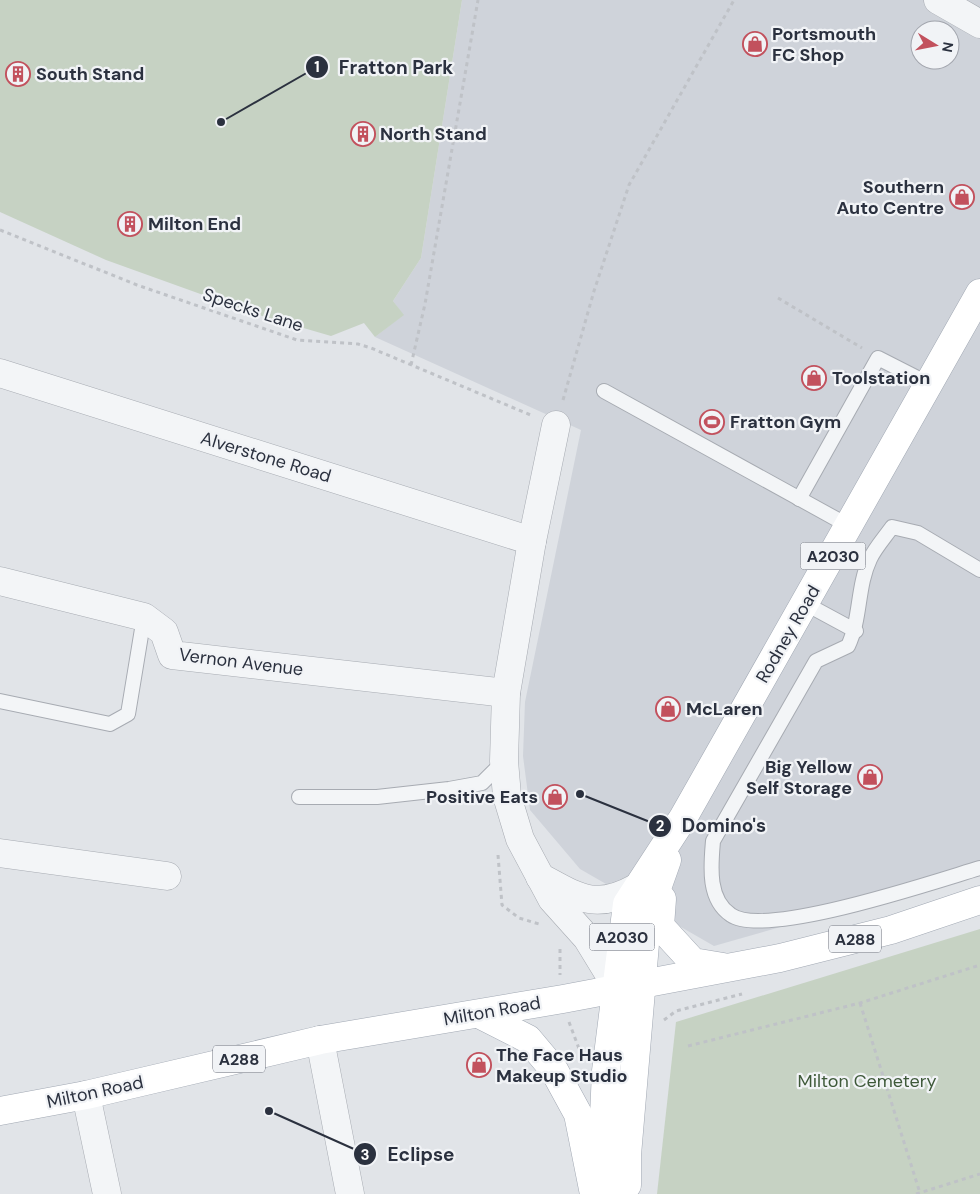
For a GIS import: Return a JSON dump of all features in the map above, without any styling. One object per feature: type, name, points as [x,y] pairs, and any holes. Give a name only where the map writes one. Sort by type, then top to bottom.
[{"type":"main road","name":"Rodney Road","points":[[630,986],[624,918],[627,904],[683,818],[806,604],[980,293]]},
{"type":"main road","name":"Rodney Road","points":[[683,818],[660,907],[660,926],[693,962],[728,968]]},
{"type":"main road","name":"Rodney Road","points":[[630,986],[645,940],[656,891],[683,818]]},
{"type":"main road","name":"Milton Road","points":[[0,1111],[86,1095],[320,1040],[479,1014],[780,958],[891,930],[980,900]]},
{"type":"main road","name":"A2030","points":[[615,1194],[604,1116],[606,1071],[630,986]]},
{"type":"main road","name":"A2030","points":[[627,1194],[630,986]]},
{"type":"main road","points":[[479,1014],[528,1039],[554,1070],[578,1114],[594,1194]]},
{"type":"street","points":[[938,0],[980,24]]},
{"type":"street","name":"Alverstone Road","points":[[0,373],[532,541]]},
{"type":"street","points":[[556,425],[532,541],[506,693],[504,762],[507,796],[517,830],[552,899],[630,986]]},
{"type":"street","name":"Vernon Avenue","points":[[0,581],[144,617],[164,632],[172,655],[506,693]]},
{"type":"street","points":[[0,853],[167,876]]},
{"type":"street","points":[[540,877],[585,900],[612,899],[636,888]]},
{"type":"street","points":[[320,1040],[350,1194]]},
{"type":"street","points":[[86,1095],[108,1194]]},
{"type":"lane","points":[[799,499],[878,358],[929,384]]},
{"type":"lane","points":[[604,391],[849,526]]},
{"type":"lane","points":[[980,570],[918,533],[892,527],[869,560],[858,604],[856,631],[848,646],[816,661],[713,841],[710,871],[716,896],[732,916],[746,920],[767,920],[816,914],[980,868]]},
{"type":"lane","points":[[806,604],[856,631]]},
{"type":"lane","points":[[0,701],[110,724],[128,714],[144,617]]},
{"type":"lane","points":[[299,796],[377,797],[448,789],[482,783],[504,762]]},
{"type":"path","points":[[411,365],[425,304],[478,0]]},
{"type":"path","points":[[556,425],[591,300],[630,184],[734,0]]},
{"type":"path","name":"Specks Lane","points":[[0,230],[136,285],[298,340],[364,345],[556,425]]},
{"type":"path","points":[[778,298],[878,358]]},
{"type":"path","points":[[688,1046],[860,1003],[980,965]]},
{"type":"path","points":[[860,1003],[918,1193],[980,1174]]},
{"type":"path","points":[[570,1026],[581,1054],[587,1055]]},
{"type":"shaded area","points":[[462,0],[980,0],[980,870],[714,946],[580,869],[530,810],[523,756],[525,702],[581,430],[375,337],[403,315],[393,301],[421,258]]},
{"type":"green space","points":[[0,0],[462,0],[421,258],[393,301],[404,315],[375,337],[364,323],[331,336],[259,315],[106,260],[0,212]]},
{"type":"green space","name":"Milton Cemetery","points":[[980,929],[980,1194],[657,1194],[676,1022]]},
{"type":"place","name":"Portsmouth FC Shop","points":[[755,44]]},
{"type":"place","name":"South Stand","points":[[18,74]]},
{"type":"place","name":"Fratton Park","points":[[221,122]]},
{"type":"place","name":"North Stand","points":[[363,134]]},
{"type":"place","name":"Southern Auto Centre","points":[[962,197]]},
{"type":"place","name":"Milton End","points":[[130,224]]},
{"type":"place","name":"Toolstation","points":[[814,378]]},
{"type":"place","name":"Fratton Gym","points":[[712,422]]},
{"type":"place","name":"McLaren","points":[[668,709]]},
{"type":"place","name":"Big Yellow Self Storage","points":[[870,777]]},
{"type":"place","name":"Domino's","points":[[580,794]]},
{"type":"place","name":"Positive Eats","points":[[555,797]]},
{"type":"place","name":"The Face Haus Makeup Studio","points":[[479,1065]]},
{"type":"place","name":"Eclipse","points":[[269,1111]]}]
